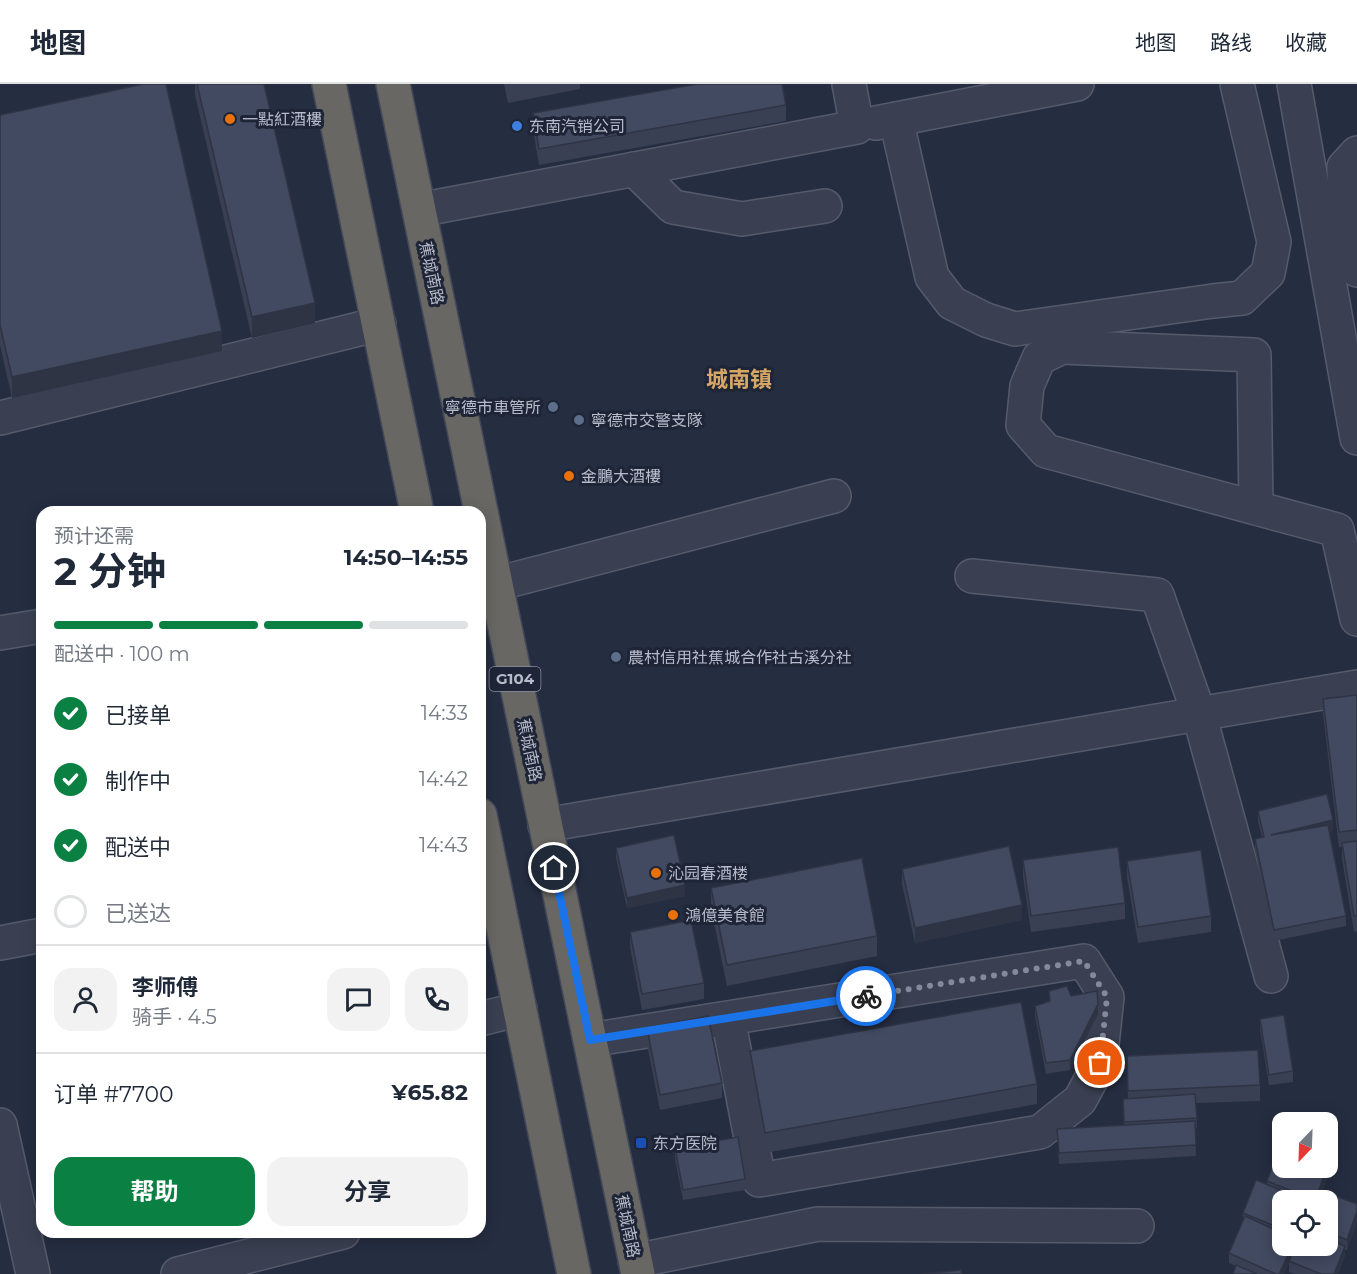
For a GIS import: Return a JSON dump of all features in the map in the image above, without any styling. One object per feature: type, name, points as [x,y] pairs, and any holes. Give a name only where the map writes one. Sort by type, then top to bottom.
[{"type":"highway","points":[[330,84],[416,506]]},
{"type":"highway","name":"蕉城南路","points":[[393,84],[480,506]]},
{"type":"highway","name":"蕉城南路","points":[[486,535],[636,1268]]},
{"type":"highway","points":[[486,853],[574,1274]]},
{"type":"street","points":[[849,84],[856,126]]},
{"type":"street","points":[[419,210],[896,119],[1010,90],[1077,84]]},
{"type":"street","points":[[896,119],[932,277],[952,303],[986,320],[1015,330],[1242,298],[1268,273],[1274,242],[1237,84]]},
{"type":"street","points":[[1294,84],[1357,438]]},
{"type":"street","points":[[1357,153],[1344,167],[1345,219],[1357,270]]},
{"type":"street","points":[[634,169],[673,207],[742,219],[825,206]]},
{"type":"street","points":[[0,418],[379,324]]},
{"type":"street","points":[[1256,508],[1254,355],[1062,347],[1039,358],[1027,386],[1023,425],[1046,451],[1337,530],[1357,619]]},
{"type":"street","points":[[496,584],[834,496]]},
{"type":"street","points":[[972,576],[1157,595],[1199,714],[1271,976]]},
{"type":"street","points":[[0,633],[36,627]]},
{"type":"street","points":[[545,825],[1357,687]]},
{"type":"street","points":[[0,943],[36,936]]},
{"type":"street","points":[[590,1040],[1084,961],[1107,997],[1100,1063],[1080,1100],[1040,1132],[759,1180],[728,1018]]},
{"type":"street","points":[[486,1018],[520,1009]]},
{"type":"street","points":[[0,1125],[33,1274]]},
{"type":"street","points":[[636,1268],[818,1224],[1137,1226]]},
{"type":"street","points":[[178,1274],[319,1238]]},
{"type":"building","points":[[143,84],[166,84],[222,331],[12,377],[0,325],[0,115]]},
{"type":"building","points":[[197,84],[264,84],[315,303],[252,317]]},
{"type":"building","points":[[697,84],[782,84],[786,105],[539,149],[533,113]]},
{"type":"building","points":[[1357,695],[1357,830],[1339,832],[1323,699]]},
{"type":"building","points":[[1327,794],[1333,820],[1271,835],[1328,825],[1346,916],[1274,930],[1255,839],[1264,837],[1258,811]]},
{"type":"building","points":[[674,835],[685,885],[627,898],[616,848]]},
{"type":"building","points":[[1357,841],[1357,916],[1354,916],[1342,843]]},
{"type":"building","points":[[1009,846],[1022,905],[915,928],[902,869]]},
{"type":"building","points":[[1118,847],[1125,903],[1031,916],[1023,860]]},
{"type":"building","points":[[1201,850],[1211,916],[1138,927],[1127,861]]},
{"type":"building","points":[[862,858],[877,936],[727,965],[711,888]]},
{"type":"building","points":[[691,920],[704,983],[642,994],[630,932]]},
{"type":"building","points":[[1067,986],[1071,996],[1097,991],[1098,1004],[1070,1060],[1046,1063],[1035,1006],[1050,1001],[1049,991]]},
{"type":"building","points":[[1021,1002],[1037,1084],[765,1133],[750,1051]]},
{"type":"building","points":[[1284,1015],[1293,1071],[1269,1075],[1260,1019]]},
{"type":"building","points":[[708,1016],[722,1083],[660,1095],[647,1028]]},
{"type":"building","points":[[1258,1050],[1260,1085],[1128,1091],[1127,1056]]},
{"type":"building","points":[[1195,1094],[1197,1118],[1124,1122],[1123,1099]]},
{"type":"building","points":[[1195,1121],[1196,1145],[1059,1153],[1057,1129]]},
{"type":"building","points":[[738,1137],[745,1179],[683,1190],[675,1148]]},
{"type":"building","points":[[1272,1167],[1272,1178],[1323,1178],[1319,1190],[1290,1190],[1267,1181]]},
{"type":"building","points":[[1256,1180],[1280,1190],[1272,1190],[1272,1225],[1243,1213]]},
{"type":"building","points":[[1338,1197],[1357,1204],[1357,1211],[1347,1240],[1338,1236]]},
{"type":"building","points":[[1245,1216],[1272,1228],[1272,1256],[1288,1256],[1279,1274],[1276,1274],[1229,1253]]},
{"type":"building","points":[[1338,1243],[1345,1246],[1334,1274],[1321,1274],[1289,1261],[1291,1256],[1338,1256]]},
{"type":"building","points":[[1236,1265],[1257,1274],[1233,1274]]},
{"type":"building","points":[[961,1270],[962,1274],[923,1274]]},
{"type":"way so far","points":[[866,996],[1084,961],[1107,997],[1100,1063]]},
{"type":"place","name":"一點紅酒樓","points":[[230,119]]},
{"type":"place","name":"东南汽销公司","points":[[517,126]]},
{"type":"place","name":"寧德市車管所","points":[[553,407]]},
{"type":"place","name":"寧德市交警支隊","points":[[579,420]]},
{"type":"place","name":"金鵬大酒樓","points":[[569,476]]},
{"type":"place","name":"農村信用社蕉城合作社古溪分社","points":[[616,657]]},
{"type":"place","name":"沁园春酒楼","points":[[656,873]]},
{"type":"place","name":"鴻億美食館","points":[[673,915]]},
{"type":"place","name":"东方医院","points":[[641,1143]]},
{"type":"district","name":"城南镇","points":[[739,379]]},
{"type":"route","points":[[554,868],[590,1040],[866,996]]}]
